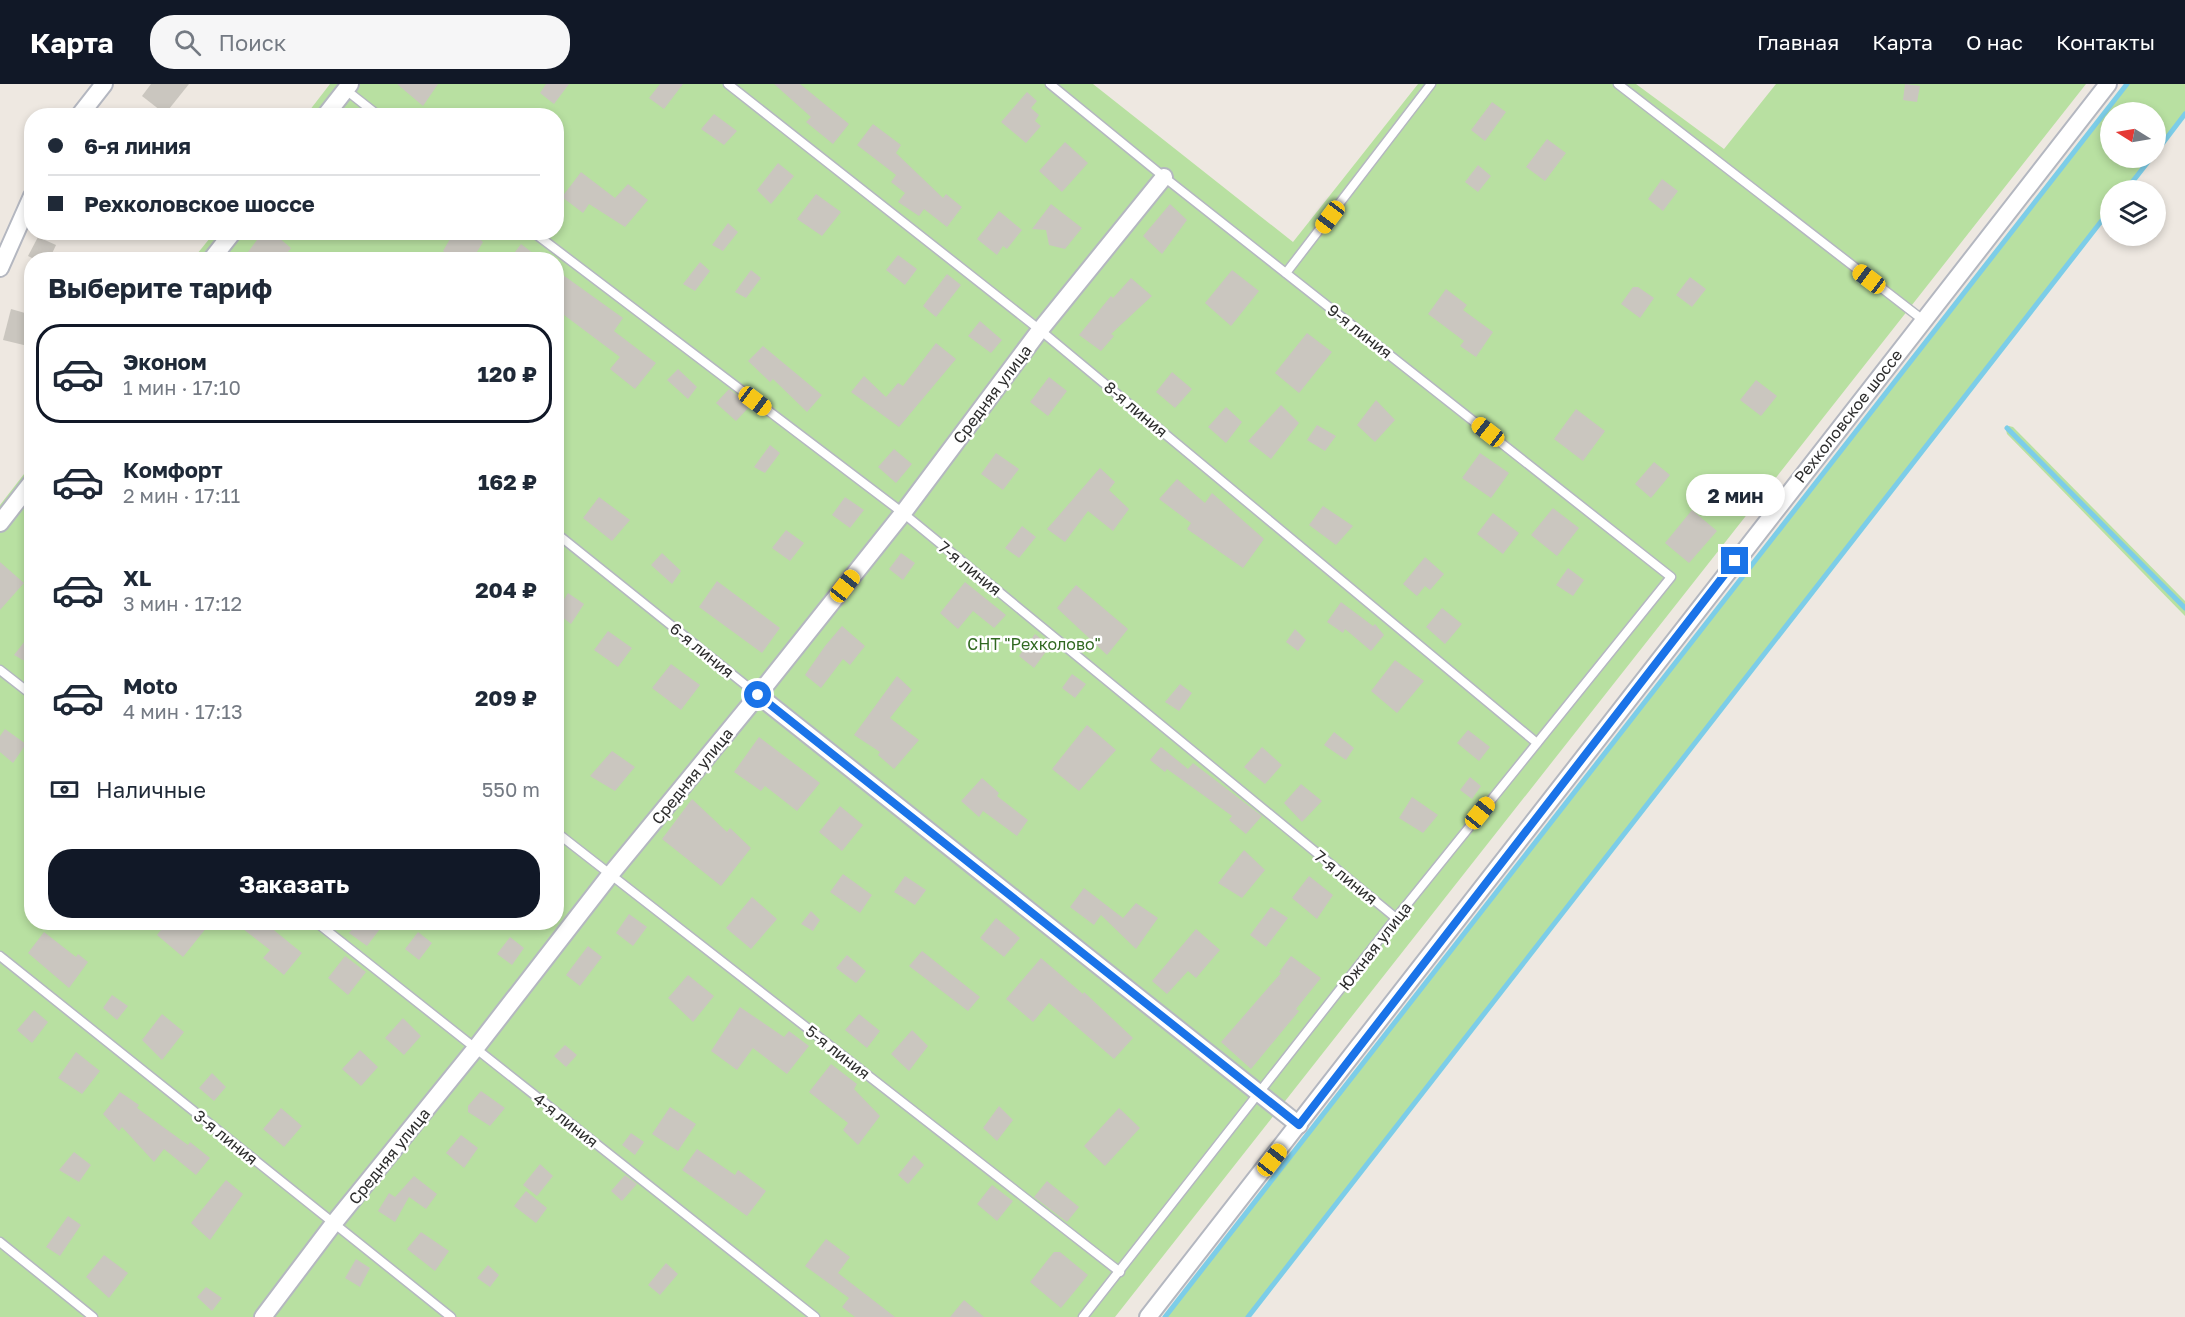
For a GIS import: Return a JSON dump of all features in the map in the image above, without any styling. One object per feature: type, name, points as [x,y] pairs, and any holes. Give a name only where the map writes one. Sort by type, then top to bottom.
[{"type":"street","points":[[85,108],[104,84]]},
{"type":"street","name":"Рехколовское шоссе","points":[[1148,1317],[2108,84]]},
{"type":"street","points":[[331,108],[348,87]]},
{"type":"street","name":"Средняя улица","points":[[263,1317],[334,1223],[475,1049],[610,875],[903,513],[1040,330],[1164,177]]},
{"type":"street","points":[[0,268],[24,214]]},
{"type":"street","points":[[0,523],[24,492]]},
{"type":"street","name":"6-я линия","points":[[758,695],[1299,1125]]},
{"type":"lane","name":"8-я линия","points":[[728,84],[1040,330],[1536,743]]},
{"type":"lane","name":"9-я линия","points":[[1050,84],[1164,177],[1671,577]]},
{"type":"lane","points":[[1286,273],[1431,84]]},
{"type":"lane","points":[[1618,84],[1923,320]]},
{"type":"lane","points":[[348,87],[370,108]]},
{"type":"lane","name":"7-я линия","points":[[545,240],[560,252]]},
{"type":"lane","name":"7-я линия","points":[[564,255],[903,513],[1396,918]]},
{"type":"lane","name":"6-я линия","points":[[564,538],[758,695]]},
{"type":"lane","name":"Южная улица","points":[[1083,1317],[1396,918],[1671,577]]},
{"type":"lane","points":[[0,670],[24,689]]},
{"type":"lane","name":"5-я линия","points":[[564,838],[1120,1272]]},
{"type":"lane","name":"4-я линия","points":[[326,930],[815,1317]]},
{"type":"lane","name":"3-я линия","points":[[0,956],[451,1317]]},
{"type":"lane","points":[[0,1242],[93,1317]]},
{"type":"green space","name":"СНТ \"Рехколово\"","points":[[330,84],[1093,84],[1293,242],[1418,84],[1636,84],[1724,149],[1776,84],[2086,84],[1115,1317],[0,1317],[0,505],[24,474],[24,930],[564,930],[564,252],[199,252],[208,240],[564,240],[564,108],[311,108]]},
{"type":"green space","points":[[2127,84],[2185,84],[2185,114],[2166,139],[2166,102],[2113,102]]},
{"type":"green space","points":[[2100,119],[2100,168],[2143,168],[2134,180],[2100,180],[2100,223],[1248,1317],[1165,1317]]},
{"type":"green space","points":[[2009,426],[2013,427],[2185,601],[2185,616],[2007,434],[2006,430]]},
{"type":"building","points":[[151,84],[189,84],[170,108],[157,108],[142,96]]},
{"type":"building","points":[[397,84],[438,84],[423,106]]},
{"type":"building","points":[[546,84],[569,84],[554,104],[540,93]]},
{"type":"building","points":[[660,84],[683,84],[664,109],[649,98]]},
{"type":"building","points":[[774,84],[800,84],[849,124],[833,144],[806,122],[811,117]]},
{"type":"building","points":[[1905,84],[1920,86],[1917,102],[1903,100]]},
{"type":"building","points":[[1027,92],[1037,101],[1031,108],[1039,115],[1035,121],[1041,126],[1026,143],[1001,122]]},
{"type":"building","points":[[1492,102],[1506,112],[1485,141],[1471,130]]},
{"type":"building","points":[[714,114],[737,131],[724,145],[701,129]]},
{"type":"building","points":[[873,124],[901,145],[896,153],[943,198],[946,194],[962,207],[947,227],[924,209],[919,216],[898,202],[905,193],[891,182],[896,175],[857,145]]},
{"type":"building","points":[[1547,139],[1566,153],[1545,181],[1526,167]]},
{"type":"building","points":[[1065,142],[1088,163],[1062,192],[1039,171]]},
{"type":"building","points":[[778,163],[794,176],[771,204],[757,190]]},
{"type":"building","points":[[1478,165],[1491,176],[1478,192],[1465,182]]},
{"type":"building","points":[[581,172],[615,198],[628,184],[648,200],[625,227],[589,204],[583,213],[564,199],[564,194]]},
{"type":"building","points":[[1662,179],[1678,191],[1663,211],[1648,199]]},
{"type":"building","points":[[816,194],[841,212],[822,236],[797,219]]},
{"type":"building","points":[[1051,204],[1082,228],[1065,249],[1049,245],[1046,230],[1032,229]]},
{"type":"building","points":[[1170,204],[1187,220],[1162,254],[1143,236]]},
{"type":"building","points":[[999,211],[1022,230],[1007,249],[1003,246],[997,255],[977,239]]},
{"type":"building","points":[[728,223],[738,232],[723,251],[712,245]]},
{"type":"building","points":[[36,240],[45,240],[56,245],[53,252],[30,252]]},
{"type":"building","points":[[257,240],[282,240],[291,248],[288,252],[248,252]]},
{"type":"building","points":[[449,240],[481,240],[483,242],[477,252],[443,251]]},
{"type":"building","points":[[521,244],[532,252],[515,252]]},
{"type":"building","points":[[898,255],[917,269],[905,285],[886,270]]},
{"type":"building","points":[[700,262],[710,271],[695,291],[683,284]]},
{"type":"building","points":[[751,270],[761,278],[746,298],[735,292]]},
{"type":"building","points":[[1232,270],[1259,291],[1231,326],[1205,303]]},
{"type":"building","points":[[947,274],[961,285],[936,317],[923,306]]},
{"type":"building","points":[[564,276],[623,318],[614,331],[656,363],[635,389],[610,369],[620,357],[564,315]]},
{"type":"building","points":[[1690,277],[1706,289],[1692,307],[1676,295]]},
{"type":"building","points":[[1131,278],[1152,296],[1111,334],[1114,336],[1101,351],[1079,335],[1111,296],[1113,298]]},
{"type":"building","points":[[1633,287],[1638,287],[1654,298],[1640,318],[1621,304]]},
{"type":"building","points":[[1446,289],[1467,305],[1463,310],[1493,332],[1476,357],[1460,346],[1464,341],[1428,314]]},
{"type":"building","points":[[11,309],[24,313],[24,345],[3,340]]},
{"type":"building","points":[[980,321],[1002,340],[991,353],[968,336]]},
{"type":"building","points":[[1307,333],[1332,352],[1299,393],[1275,373]]},
{"type":"building","points":[[936,343],[956,359],[899,427],[851,392],[864,376],[886,397],[898,383],[903,386]]},
{"type":"building","points":[[763,346],[822,395],[807,412],[773,379],[770,382],[748,361]]},
{"type":"building","points":[[678,369],[697,387],[688,399],[667,380]]},
{"type":"building","points":[[1172,372],[1192,389],[1175,408],[1156,392]]},
{"type":"building","points":[[1049,377],[1067,391],[1048,416],[1030,402]]},
{"type":"building","points":[[1756,380],[1777,396],[1761,416],[1740,400]]},
{"type":"building","points":[[729,389],[751,405],[736,421],[716,403]]},
{"type":"building","points":[[1376,400],[1395,420],[1375,442],[1357,425]]},
{"type":"building","points":[[1281,405],[1299,423],[1271,459],[1248,441]]},
{"type":"building","points":[[1226,407],[1242,422],[1226,443],[1208,427]]},
{"type":"building","points":[[1576,409],[1605,431],[1583,461],[1554,439]]},
{"type":"building","points":[[1317,425],[1336,436],[1325,451],[1307,440]]},
{"type":"building","points":[[770,445],[780,453],[765,473],[754,467]]},
{"type":"building","points":[[894,449],[912,464],[896,483],[878,467]]},
{"type":"building","points":[[996,453],[1019,469],[1003,490],[981,474]]},
{"type":"building","points":[[1480,453],[1509,473],[1491,498],[1462,478]]},
{"type":"building","points":[[1654,462],[1670,475],[1651,498],[1635,484]]},
{"type":"building","points":[[1100,468],[1115,482],[1109,490],[1129,509],[1113,531],[1088,511],[1065,542],[1047,529]]},
{"type":"building","points":[[1177,479],[1205,503],[1212,493],[1264,539],[1243,568],[1187,529],[1191,523],[1159,499]]},
{"type":"building","points":[[599,497],[630,520],[612,541],[583,518]]},
{"type":"building","points":[[845,497],[864,510],[850,528],[832,515]]},
{"type":"building","points":[[1323,506],[1353,526],[1336,545],[1309,525]]},
{"type":"building","points":[[1553,508],[1579,528],[1557,556],[1531,535]]},
{"type":"building","points":[[1692,510],[1717,531],[1689,563],[1665,543]]},
{"type":"building","points":[[1493,513],[1519,533],[1503,554],[1477,534]]},
{"type":"building","points":[[1022,526],[1036,537],[1019,558],[1005,548]]},
{"type":"building","points":[[786,530],[804,543],[790,561],[772,548]]},
{"type":"building","points":[[662,553],[681,571],[672,584],[651,565]]},
{"type":"building","points":[[901,553],[915,563],[903,580],[889,569]]},
{"type":"building","points":[[1425,557],[1444,574],[1430,590],[1425,586],[1417,596],[1403,584]]},
{"type":"building","points":[[0,562],[24,583],[0,610]]},
{"type":"building","points":[[1568,568],[1584,580],[1573,596],[1556,585]]},
{"type":"building","points":[[717,581],[780,628],[762,653],[699,607]]},
{"type":"building","points":[[965,582],[1006,615],[994,628],[973,611],[958,629],[940,613]]},
{"type":"building","points":[[1076,585],[1128,629],[1107,655],[1057,608]]},
{"type":"building","points":[[568,593],[584,604],[571,624],[564,618],[564,599]]},
{"type":"building","points":[[1341,602],[1373,626],[1375,624],[1384,635],[1371,651],[1345,629],[1343,633],[1327,622]]},
{"type":"building","points":[[1442,608],[1462,624],[1445,644],[1426,627]]},
{"type":"building","points":[[842,626],[865,646],[850,665],[843,659],[821,688],[805,675]]},
{"type":"building","points":[[1295,629],[1306,640],[1298,651],[1286,642]]},
{"type":"building","points":[[608,631],[632,648],[618,667],[594,650]]},
{"type":"building","points":[[1035,634],[1050,646],[1034,668],[1019,656]]},
{"type":"building","points":[[24,642],[24,661],[14,655]]},
{"type":"building","points":[[1395,660],[1424,681],[1397,713],[1371,691]]},
{"type":"building","points":[[671,664],[700,685],[681,710],[652,688]]},
{"type":"building","points":[[1072,674],[1086,684],[1075,698],[1062,688]]},
{"type":"building","points":[[897,676],[912,690],[890,718],[919,740],[894,769],[878,755],[880,752],[854,735]]},
{"type":"building","points":[[1180,684],[1192,693],[1179,711],[1165,702]]},
{"type":"building","points":[[1087,725],[1116,750],[1079,791],[1052,769]]},
{"type":"building","points":[[5,729],[24,743],[24,747],[13,763],[0,752],[0,736]]},
{"type":"building","points":[[1468,730],[1490,747],[1479,761],[1457,743]]},
{"type":"building","points":[[1334,732],[1354,748],[1346,760],[1324,745]]},
{"type":"building","points":[[759,737],[820,783],[797,811],[765,786],[761,791],[734,772]]},
{"type":"building","points":[[1161,747],[1188,769],[1193,763],[1262,816],[1246,834],[1229,820],[1232,816],[1167,769],[1165,772],[1150,760]]},
{"type":"building","points":[[1262,747],[1282,765],[1265,784],[1244,767]]},
{"type":"building","points":[[612,751],[635,767],[615,791],[590,776]]},
{"type":"building","points":[[1470,777],[1481,786],[1472,799],[1460,790]]},
{"type":"building","points":[[982,778],[999,793],[997,796],[1028,820],[1017,836],[983,811],[979,817],[961,801]]},
{"type":"building","points":[[1301,784],[1322,801],[1302,822],[1284,803]]},
{"type":"building","points":[[1412,797],[1438,815],[1423,833],[1399,818]]},
{"type":"building","points":[[692,799],[727,832],[730,828],[751,848],[721,886],[662,839]]},
{"type":"building","points":[[840,806],[863,825],[842,851],[819,832]]},
{"type":"building","points":[[1244,850],[1265,870],[1242,898],[1218,883]]},
{"type":"building","points":[[843,874],[872,895],[860,913],[830,892]]},
{"type":"building","points":[[905,876],[926,890],[915,905],[894,892]]},
{"type":"building","points":[[1309,876],[1333,895],[1317,919],[1292,898]]},
{"type":"building","points":[[1084,888],[1123,918],[1136,903],[1158,918],[1136,949],[1101,915],[1094,925],[1070,907]]},
{"type":"building","points":[[752,897],[777,919],[751,949],[726,928]]},
{"type":"building","points":[[1271,907],[1288,918],[1266,947],[1250,935]]},
{"type":"building","points":[[811,911],[820,920],[813,931],[801,924]]},
{"type":"building","points":[[629,914],[647,927],[633,946],[616,933]]},
{"type":"building","points":[[996,918],[1020,938],[1004,957],[980,938]]},
{"type":"building","points":[[1196,929],[1220,950],[1196,978],[1188,971],[1167,994],[1152,981]]},
{"type":"building","points":[[161,930],[205,930],[183,957],[157,935]]},
{"type":"building","points":[[244,930],[274,930],[302,953],[284,975],[263,958],[270,950]]},
{"type":"building","points":[[351,930],[379,930],[367,946],[349,933]]},
{"type":"building","points":[[44,932],[76,957],[78,954],[88,962],[69,988],[28,953]]},
{"type":"building","points":[[418,932],[432,943],[419,960],[405,949]]},
{"type":"building","points":[[510,937],[524,948],[512,965],[497,954]]},
{"type":"building","points":[[588,946],[602,957],[580,986],[566,975]]},
{"type":"building","points":[[922,951],[980,997],[968,1011],[909,966]]},
{"type":"building","points":[[847,955],[866,971],[856,983],[836,968]]},
{"type":"building","points":[[345,956],[366,972],[348,995],[328,978]]},
{"type":"building","points":[[1291,956],[1321,978],[1296,1009],[1299,1011],[1251,1069],[1221,1042],[1281,973],[1279,972]]},
{"type":"building","points":[[1041,958],[1083,994],[1084,992],[1133,1038],[1114,1059],[1049,1003],[1033,1022],[1006,999]]},
{"type":"building","points":[[688,975],[714,996],[693,1022],[668,998]]},
{"type":"building","points":[[112,995],[128,1006],[117,1020],[103,1008]]},
{"type":"building","points":[[740,1007],[784,1037],[789,1031],[809,1046],[787,1074],[753,1048],[737,1070],[711,1051]]},
{"type":"building","points":[[34,1010],[48,1022],[32,1043],[17,1030]]},
{"type":"building","points":[[162,1014],[184,1032],[162,1060],[142,1040]]},
{"type":"building","points":[[859,1014],[880,1031],[867,1048],[845,1030]]},
{"type":"building","points":[[403,1018],[421,1036],[404,1055],[385,1038]]},
{"type":"building","points":[[912,1030],[928,1046],[909,1071],[891,1054]]},
{"type":"building","points":[[565,1045],[577,1055],[566,1067],[554,1056]]},
{"type":"building","points":[[360,1050],[378,1067],[361,1086],[342,1069]]},
{"type":"building","points":[[76,1052],[100,1071],[82,1094],[58,1078]]},
{"type":"building","points":[[831,1064],[857,1084],[854,1089],[880,1116],[858,1145],[843,1130],[848,1123],[809,1092]]},
{"type":"building","points":[[212,1073],[226,1087],[214,1101],[199,1088]]},
{"type":"building","points":[[481,1091],[505,1108],[490,1126],[468,1112],[468,1106]]},
{"type":"building","points":[[120,1092],[139,1105],[137,1108],[188,1145],[190,1142],[210,1158],[196,1175],[164,1149],[154,1162],[122,1127],[119,1131],[103,1114]]},
{"type":"building","points":[[999,1106],[1013,1120],[997,1141],[983,1128]]},
{"type":"building","points":[[670,1107],[696,1124],[678,1151],[652,1134]]},
{"type":"building","points":[[281,1108],[302,1126],[284,1147],[263,1129]]},
{"type":"building","points":[[1119,1108],[1140,1128],[1105,1166],[1084,1146]]},
{"type":"building","points":[[631,1133],[644,1142],[635,1155],[622,1145]]},
{"type":"building","points":[[461,1135],[478,1148],[464,1168],[446,1153]]},
{"type":"building","points":[[697,1149],[735,1175],[738,1170],[766,1191],[747,1216],[682,1170]]},
{"type":"building","points":[[74,1152],[91,1165],[79,1182],[59,1170]]},
{"type":"building","points":[[914,1155],[924,1165],[908,1184],[898,1175]]},
{"type":"building","points":[[540,1164],[553,1176],[537,1196],[523,1185]]},
{"type":"building","points":[[625,1175],[637,1184],[622,1201],[611,1191]]},
{"type":"building","points":[[414,1176],[437,1194],[426,1209],[409,1197],[395,1222],[378,1211],[389,1193],[395,1197]]},
{"type":"building","points":[[226,1180],[243,1194],[210,1240],[191,1223]]},
{"type":"building","points":[[1047,1181],[1079,1207],[1067,1222],[1034,1197]]},
{"type":"building","points":[[992,1185],[1013,1201],[997,1221],[977,1204]]},
{"type":"building","points":[[526,1191],[547,1208],[536,1223],[514,1206]]},
{"type":"building","points":[[68,1216],[81,1225],[60,1256],[46,1247]]},
{"type":"building","points":[[421,1232],[449,1251],[435,1271],[407,1249]]},
{"type":"building","points":[[826,1239],[850,1257],[838,1273],[895,1317],[855,1317],[842,1307],[849,1298],[805,1266]]},
{"type":"building","points":[[1054,1252],[1060,1252],[1088,1275],[1061,1308],[1030,1282]]},
{"type":"building","points":[[104,1255],[128,1273],[109,1298],[86,1277]]},
{"type":"building","points":[[356,1259],[370,1268],[360,1287],[345,1278]]},
{"type":"building","points":[[666,1263],[678,1274],[660,1295],[648,1285]]},
{"type":"building","points":[[488,1265],[499,1275],[490,1287],[477,1278]]},
{"type":"building","points":[[206,1287],[222,1298],[212,1311],[197,1297]]},
{"type":"building","points":[[964,1300],[984,1317],[950,1317]]},
{"type":"waterway","points":[[1165,1317],[2127,84]]},
{"type":"waterway","points":[[2166,139],[2185,114]]},
{"type":"waterway","points":[[2134,180],[2143,168]]},
{"type":"waterway","points":[[1248,1317],[2100,223]]},
{"type":"waterway","points":[[2007,428],[2185,608]]},
{"type":"route","points":[[758,695],[1299,1125],[1735,561]]}]
